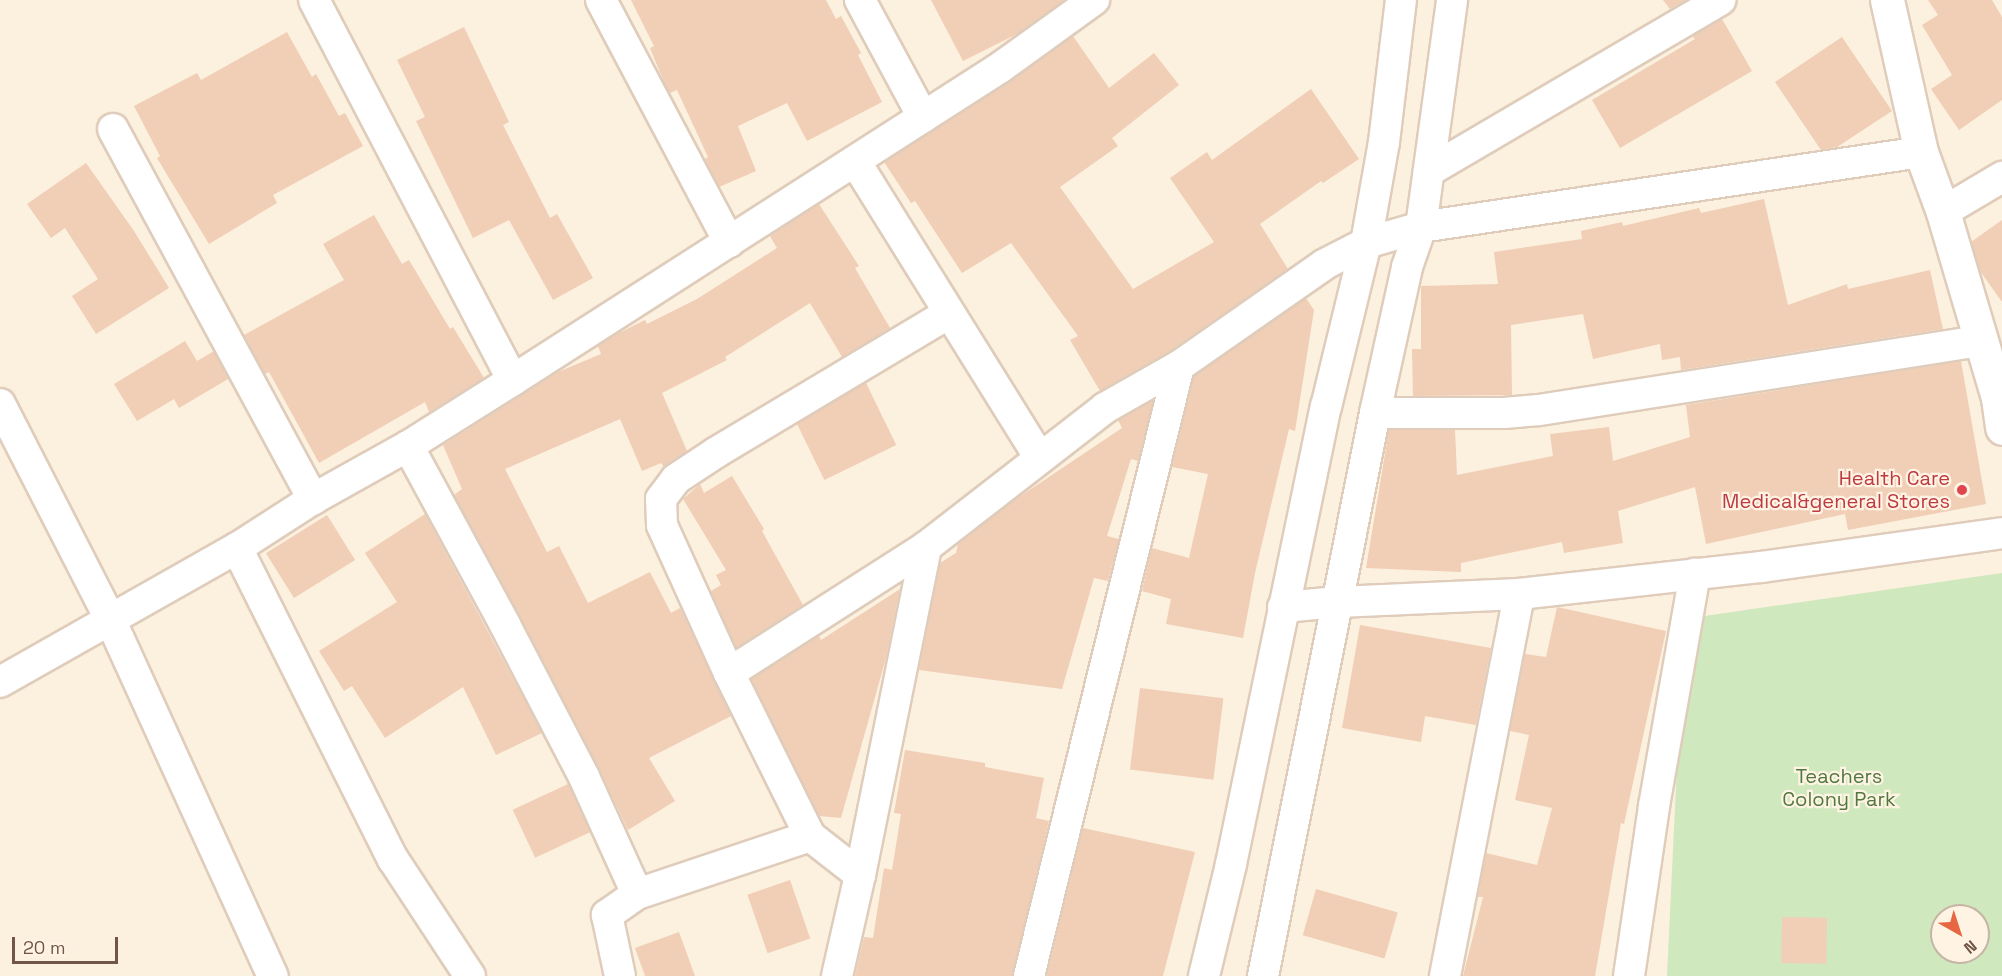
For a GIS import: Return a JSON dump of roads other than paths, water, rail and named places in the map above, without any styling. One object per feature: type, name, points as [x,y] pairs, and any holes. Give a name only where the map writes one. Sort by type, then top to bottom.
[{"type":"street","points":[[314,0],[513,380]]},
{"type":"street","points":[[601,0],[729,242]]},
{"type":"street","points":[[860,0],[922,117]]},
{"type":"street","points":[[0,682],[237,548],[313,499],[408,446],[1001,67],[1094,0]]},
{"type":"street","points":[[1204,976],[1231,864],[1326,407],[1366,243],[1384,142],[1402,0]]},
{"type":"street","points":[[1263,976],[1375,413],[1407,267],[1421,227],[1452,0]]},
{"type":"street","points":[[1429,171],[1720,0]]},
{"type":"street","points":[[1887,0],[1921,152],[1943,212],[2001,407]]},
{"type":"street","points":[[113,129],[313,499]]},
{"type":"street","points":[[729,673],[926,547],[1105,408],[1179,366],[1325,264],[1366,243],[1421,227],[1921,152]]},
{"type":"street","points":[[855,161],[1040,458]]},
{"type":"street","points":[[1943,212],[2002,177]]},
{"type":"street","points":[[860,875],[810,836],[729,673],[662,525],[661,499],[676,479],[717,452],[949,314]]},
{"type":"street","points":[[1375,413],[1504,413],[1539,410],[1980,341]]},
{"type":"street","points":[[1029,976],[1179,366]]},
{"type":"street","points":[[0,404],[110,619],[273,976]]},
{"type":"street","points":[[408,446],[506,625],[584,777],[637,894]]},
{"type":"street","points":[[1283,607],[1338,602],[1519,594],[1695,574],[2002,533]]},
{"type":"street","points":[[837,976],[860,875],[926,547]]},
{"type":"street","points":[[237,548],[393,859],[470,976]]},
{"type":"street","points":[[1636,975],[1654,806],[1695,574]]},
{"type":"street","points":[[1445,976],[1519,594]]},
{"type":"street","points":[[620,976],[607,915],[637,894],[810,836]]},
{"type":"place","name":"Health Care Medical&general Stores","points":[[1962,490]]},
{"type":"park label","name":"Teachers Colony Park","points":[[1839,788]]}]
